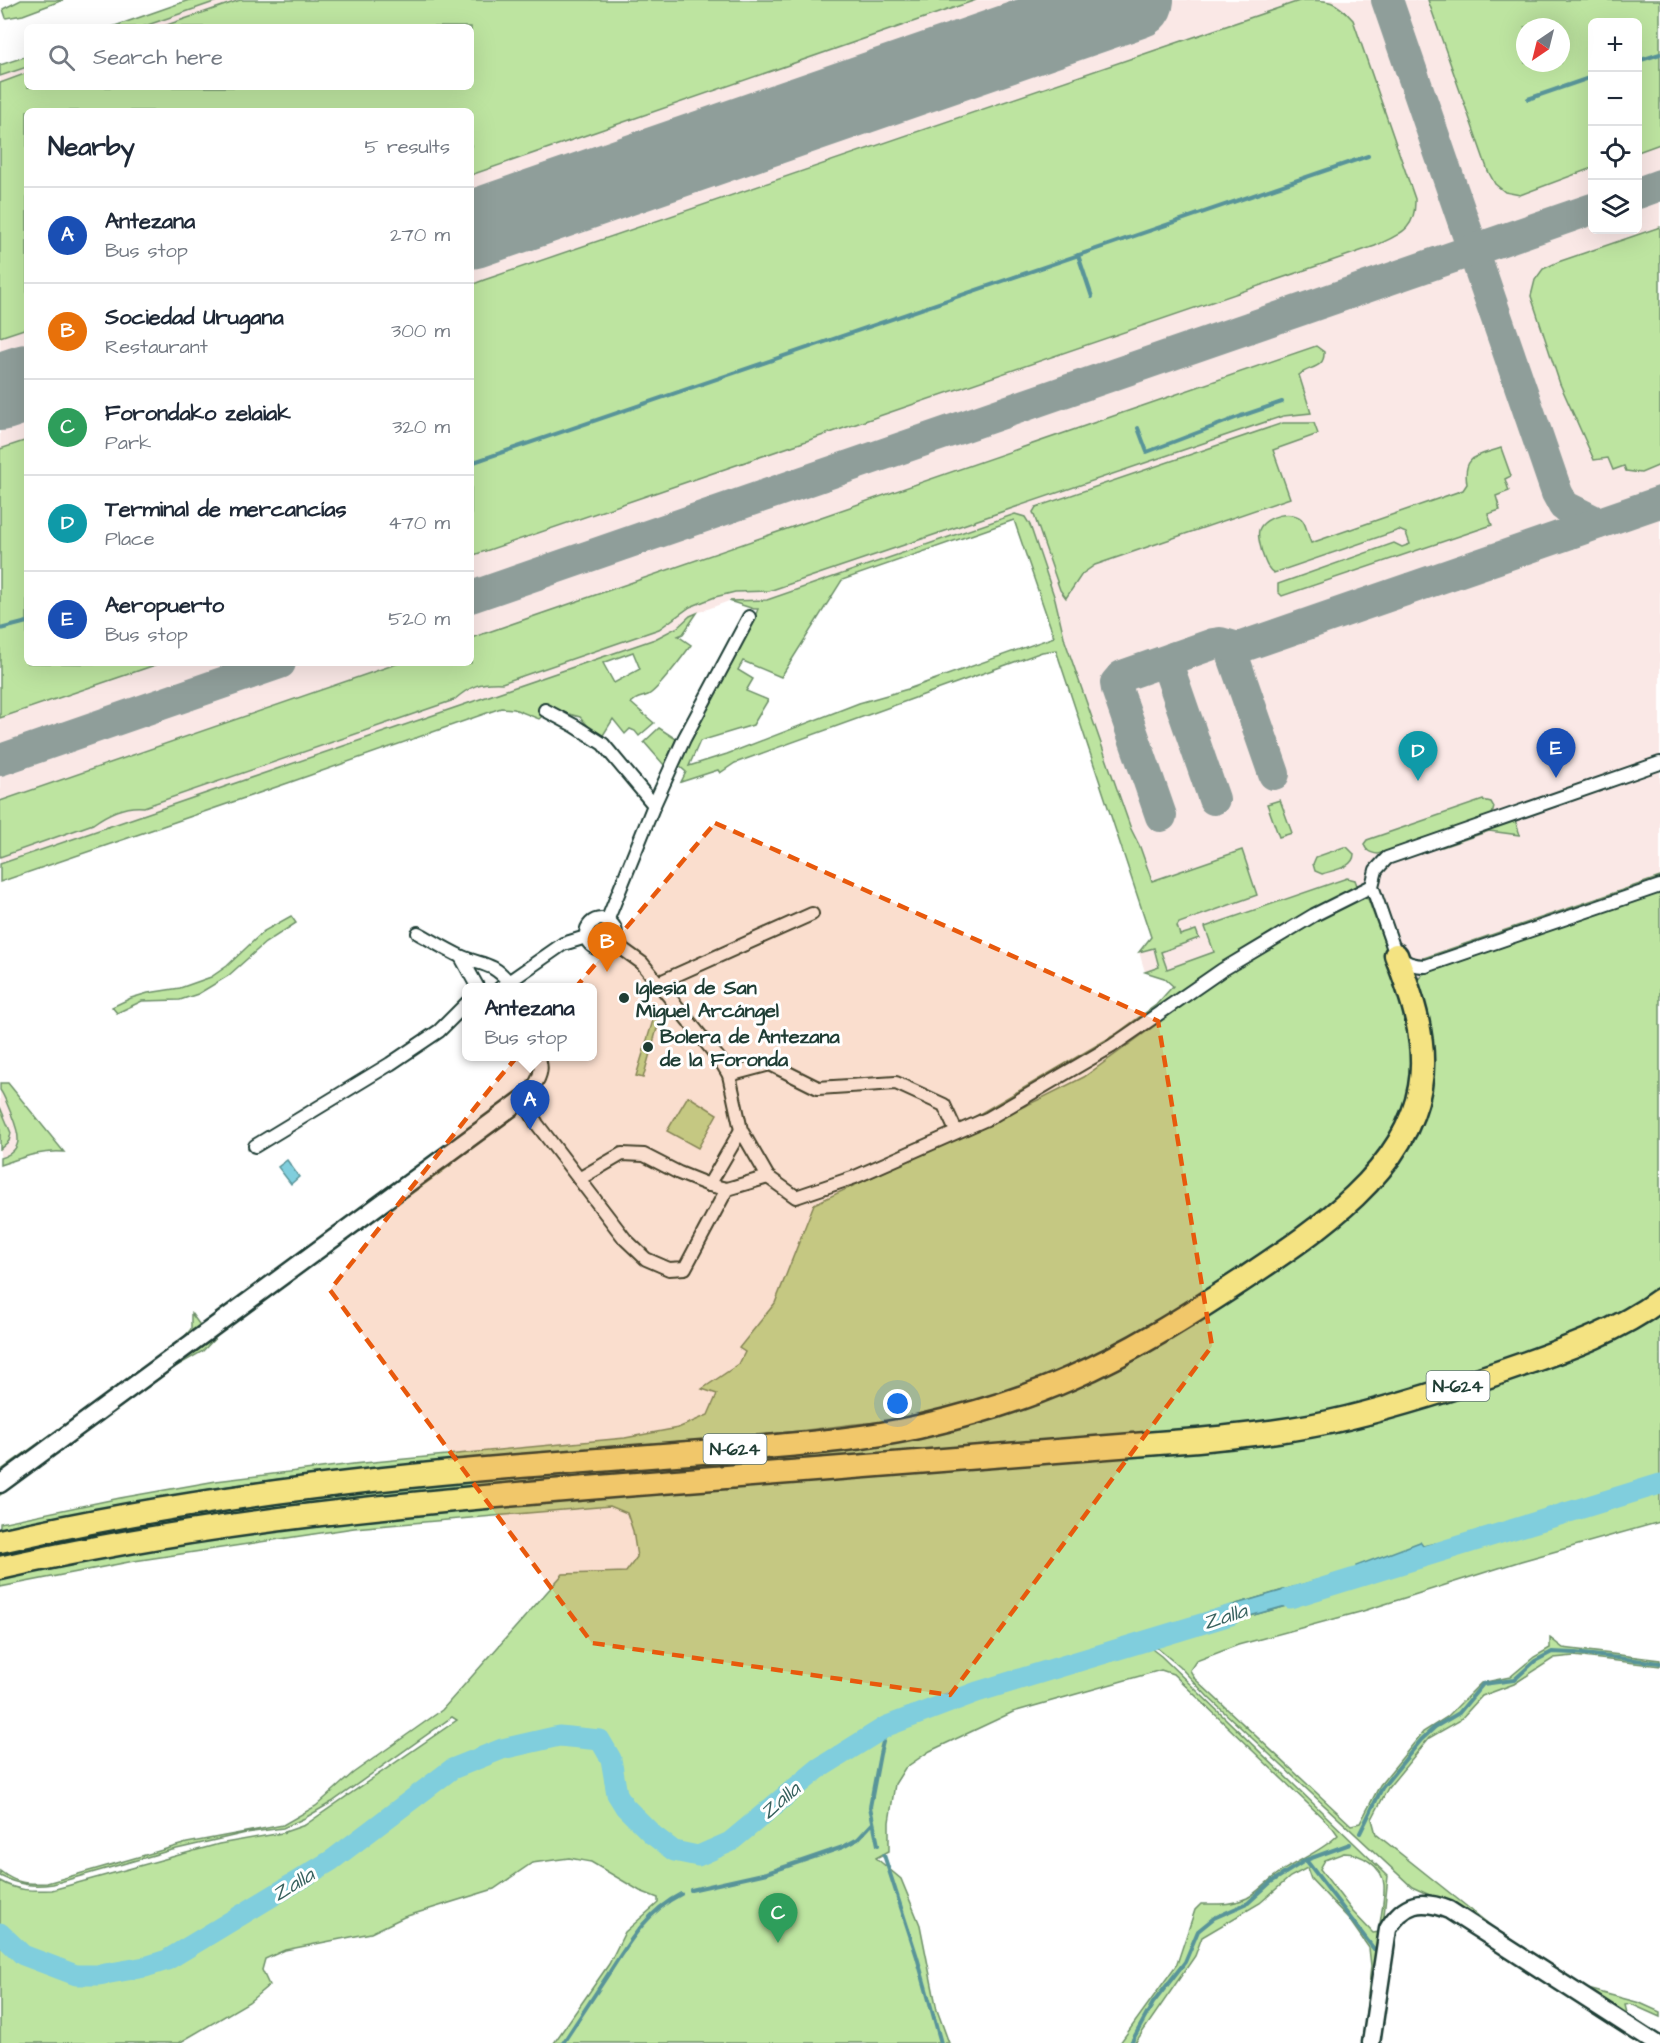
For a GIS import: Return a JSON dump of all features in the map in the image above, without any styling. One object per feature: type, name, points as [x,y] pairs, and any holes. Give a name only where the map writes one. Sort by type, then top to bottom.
[{"type":"highway","name":"N-624","points":[[0,1541],[153,1510],[316,1486],[472,1470],[787,1445],[855,1437],[914,1428],[976,1412],[1020,1399],[1069,1379],[1113,1359],[1167,1328],[1279,1256],[1346,1205],[1384,1165],[1410,1119],[1420,1089],[1422,1060],[1415,1011],[1396,955]]},
{"type":"highway","name":"N-624","points":[[0,1568],[158,1537],[297,1516],[445,1500],[1198,1440],[1286,1429],[1346,1418],[1497,1374],[1611,1330],[1642,1314],[1660,1300]]},
{"type":"street","points":[[607,921],[654,805],[684,740],[749,617]]},
{"type":"street","points":[[545,710],[603,744],[654,805]]},
{"type":"street","points":[[1660,763],[1387,858],[1376,870],[1372,886],[1396,955],[1401,960],[1417,966],[1426,966],[1660,886]]},
{"type":"street","points":[[613,942],[642,963],[720,1060],[729,1076],[741,1130],[768,1177],[796,1197],[855,1177],[988,1118],[1112,1046],[1222,970],[1314,915],[1372,886]]},
{"type":"street","points":[[658,983],[812,914]]},
{"type":"street","points":[[607,921],[615,930],[613,942],[602,949],[595,948],[589,944],[586,929],[591,922],[607,921]]},
{"type":"street","points":[[418,933],[461,957],[499,970],[503,983]]},
{"type":"street","points":[[507,983],[563,944],[586,937]]},
{"type":"street","points":[[461,957],[476,983]]},
{"type":"street","points":[[255,1146],[439,1032],[462,1008]]},
{"type":"street","points":[[0,1484],[524,1098],[533,1088],[539,1075],[541,1066],[539,1061]]},
{"type":"street","points":[[729,1076],[770,1064],[818,1088],[896,1083],[944,1104],[956,1131]]},
{"type":"street","points":[[524,1098],[537,1124],[624,1239],[646,1258],[669,1269],[684,1268],[727,1189]]},
{"type":"street","points":[[709,1185],[741,1130]]},
{"type":"street","points":[[579,1179],[622,1154],[644,1155],[679,1173],[709,1185],[727,1189],[768,1177]]},
{"type":"street","points":[[1371,2043],[1388,1929],[1399,1914],[1408,1907],[1422,1903],[1449,1910],[1655,2043]]},
{"type":"highlighted area","points":[[715,823],[1158,1021],[1212,1346],[950,1695],[592,1643],[330,1290],[493,1085]]},
{"type":"shaded area","points":[[195,0],[1660,0],[1660,892],[1423,974],[1413,985],[1397,982],[1368,899],[1360,896],[1355,880],[1267,924],[1262,913],[1208,935],[1215,952],[1167,969],[1014,520],[754,609],[729,601],[697,613],[683,634],[0,870],[0,67],[24,59],[24,90],[474,90],[474,24],[126,24]]},
{"type":"shaded area","points":[[1154,948],[1160,968],[1145,972],[1139,952]]},
{"type":"shaded area","points":[[0,1083],[38,1153],[0,1165]]},
{"type":"green space","points":[[21,0],[63,0],[23,15],[6,18],[3,9]]},
{"type":"green space","points":[[189,0],[220,0],[151,24],[121,24]]},
{"type":"green space","points":[[240,0],[976,0],[474,174],[474,108],[24,108],[24,329],[0,337],[0,83],[24,74],[24,90],[474,90],[474,24],[170,24]]},
{"type":"green space","points":[[1302,0],[1331,2],[1353,20],[1415,199],[1413,218],[1405,230],[1375,246],[474,555],[474,284]]},
{"type":"green space","points":[[1428,0],[1660,0],[1660,144],[1642,151],[1642,18],[1588,18],[1588,170],[1520,195],[1505,192],[1495,184],[1488,171]]},
{"type":"green space","points":[[24,57],[24,68],[0,76],[0,65]]},
{"type":"green space","points":[[1660,227],[1660,465],[1641,473],[1626,471],[1624,466],[1613,470],[1608,458],[1594,460],[1560,384],[1531,296],[1535,280],[1543,269]]},
{"type":"green space","points":[[1316,346],[1324,352],[1322,362],[1299,375],[1311,413],[1283,416],[769,591],[735,592],[715,597],[690,607],[659,629],[502,683],[476,686],[454,700],[144,807],[130,807],[117,811],[93,824],[0,857],[0,801],[390,666],[474,666],[474,637]]},
{"type":"green space","points":[[1283,423],[1314,423],[1318,434],[1273,450],[1290,498],[1095,565],[1082,574],[1066,598],[1060,590],[1033,512],[1036,507]]},
{"type":"green space","points":[[24,441],[24,666],[152,666],[0,718],[0,449]]},
{"type":"green space","points":[[1501,448],[1511,476],[1505,479],[1509,491],[1496,496],[1500,510],[1488,514],[1492,525],[1282,596],[1278,592],[1278,584],[1394,543],[1402,547],[1410,544],[1406,533],[1399,530],[1274,573],[1265,562],[1259,539],[1259,530],[1267,521],[1286,514],[1299,517],[1304,523],[1311,543],[1463,490],[1467,484],[1466,474],[1469,462],[1479,455]]},
{"type":"green space","points":[[1015,514],[1025,517],[1030,525],[1055,599],[1065,641],[1131,829],[1152,881],[1242,850],[1257,895],[1179,923],[1177,926],[1180,935],[1196,930],[1199,938],[1161,952],[1167,969],[1214,952],[1205,927],[1347,878],[1355,880],[1358,888],[1116,1039],[971,1123],[969,1120],[1116,1034],[1156,1005],[1173,986],[1164,978],[1145,972],[1159,967],[1154,948],[1139,952],[1151,937],[1056,650],[1042,652],[735,763],[720,773],[718,770],[681,782],[686,772],[677,764],[758,609],[729,601],[767,600]],"holes":[[[1014,520],[1054,637],[908,689],[859,703],[727,754],[689,766],[700,741],[753,725],[768,700],[746,691],[753,679],[738,670],[743,661],[781,677],[842,580]]]},
{"type":"green space","points":[[697,613],[683,634],[678,636],[691,645],[658,687],[631,703],[654,723],[639,736],[630,729],[625,734],[613,719],[602,737],[580,717],[550,709],[539,719],[514,709],[501,708],[0,882],[0,864],[655,639],[678,627]],"holes":[[[633,652],[640,669],[614,683],[603,663]]]},
{"type":"green space","points":[[659,728],[676,739],[664,765],[644,742]]},
{"type":"green space","points":[[1280,800],[1292,833],[1279,837],[1267,804]]},
{"type":"green space","points":[[1483,800],[1491,802],[1494,807],[1492,815],[1378,854],[1369,851],[1364,844],[1367,840]]},
{"type":"green space","points":[[1515,820],[1520,835],[1489,831],[1442,847],[1441,845]]},
{"type":"green space","points":[[1344,847],[1354,854],[1351,862],[1342,868],[1322,874],[1315,871],[1313,864],[1316,857]]},
{"type":"green space","points":[[1660,877],[1660,882],[1428,962],[1415,961]]},
{"type":"green space","points":[[1660,892],[1660,1290],[1650,1298],[1572,1338],[1376,1401],[1298,1419],[0,1558],[0,1547],[225,1508],[977,1421],[1281,1263],[1416,1123],[1413,985],[1423,974]]},
{"type":"green space","points":[[1360,896],[1368,899],[1399,986],[1411,1031],[1413,1075],[1410,1090],[1398,1123],[1389,1139],[1357,1183],[1326,1210],[1189,1303],[1119,1343],[1083,1360],[1008,1390],[935,1412],[890,1421],[740,1437],[476,1458],[307,1476],[223,1487],[0,1530],[0,1523],[216,1481],[353,1464],[625,1438],[678,1428],[708,1415],[717,1394],[702,1389],[739,1364],[745,1352],[739,1348],[775,1303],[814,1204],[1084,1077],[1220,978],[1290,933]]},
{"type":"green space","points":[[291,916],[296,923],[265,943],[228,976],[198,994],[180,1000],[142,1001],[117,1013],[112,1007],[131,998],[180,988],[211,977],[227,966],[264,931]]},
{"type":"green space","name":"Bolera de Antezana de la Foronda","points":[[654,1017],[660,1018],[643,1078],[636,1076]]},
{"type":"green space","points":[[0,1083],[8,1083],[64,1152],[39,1153],[0,1165],[0,1158],[9,1155],[14,1150],[18,1139],[13,1118],[0,1090]]},
{"type":"green space","points":[[688,1096],[717,1114],[698,1148],[667,1131]]},
{"type":"green space","points":[[0,1107],[11,1133],[9,1141],[0,1149]]},
{"type":"green space","points":[[448,1161],[451,1165],[275,1292],[218,1335],[203,1351],[175,1367],[0,1495],[0,1489]]},
{"type":"green space","points":[[191,1313],[202,1328],[0,1478],[0,1471],[180,1342],[191,1329]]},
{"type":"green space","points":[[1660,1314],[1660,1522],[1521,1561],[1360,1612],[1238,1645],[1196,1661],[1190,1670],[1195,1679],[1351,1825],[1360,1823],[1380,1785],[1423,1732],[1447,1717],[1481,1683],[1510,1677],[1534,1657],[1550,1648],[1550,1638],[1563,1648],[1660,1660],[1660,1666],[1574,1656],[1554,1658],[1514,1684],[1482,1696],[1459,1721],[1429,1738],[1388,1788],[1372,1819],[1376,1834],[1495,1929],[1588,1989],[1640,2003],[1660,2012],[1660,2017],[1631,2004],[1625,2005],[1627,2013],[1660,2036],[1660,2040],[1434,1897],[1412,1887],[1209,1698],[1179,1666],[1152,1644],[1148,1646],[1388,1876],[1367,2043],[1363,2043],[1371,1966],[1369,1948],[1348,1918],[1311,1879],[1307,1868],[1290,1877],[1260,1903],[1202,1937],[1195,1956],[1135,2043],[1120,2043],[1177,1964],[1195,1910],[1201,1904],[1230,1903],[1247,1898],[1276,1875],[1338,1835],[1173,1674],[1161,1670],[1013,1712],[930,1751],[905,1768],[895,1784],[889,1822],[889,1851],[876,1858],[901,1879],[920,1925],[937,2010],[949,2043],[554,2043],[609,1964],[625,1932],[658,1903],[658,1898],[640,1891],[591,1862],[569,1858],[532,1863],[494,1889],[404,1917],[371,1933],[285,1950],[265,1959],[262,1970],[269,1985],[249,2002],[179,2043],[0,2043],[0,1881],[25,1890],[52,1890],[219,1844],[282,1833],[305,1825],[457,1720],[452,1717],[332,1802],[283,1828],[246,1833],[168,1851],[53,1884],[20,1883],[0,1876],[0,1871],[22,1882],[47,1883],[187,1843],[283,1825],[316,1806],[353,1773],[442,1710],[563,1574],[626,1572],[637,1557],[633,1531],[627,1513],[610,1506],[354,1528],[134,1561],[0,1587],[0,1579],[94,1559],[229,1535],[534,1503],[1245,1448],[1344,1430],[1421,1409],[1594,1348],[1638,1328]],"holes":[[[1317,1580],[1318,1597],[1207,1628],[1203,1614]],[[1344,1853],[1357,1855],[1370,1862],[1383,1878],[1384,1897],[1379,1932],[1373,1933],[1353,1912],[1320,1869],[1325,1860]]]},
{"type":"water","points":[[287,1160],[299,1177],[291,1184],[278,1167]]},
{"type":"water","points":[[1420,1542],[1423,1546],[1435,1543],[1447,1553],[1364,1577],[1356,1566]]},
{"type":"water","points":[[1318,1580],[1316,1589],[1318,1597],[1207,1628],[1202,1614]]},
{"type":"waterway","points":[[1642,60],[1660,54]]},
{"type":"waterway","points":[[1528,99],[1588,78]]},
{"type":"waterway","points":[[474,462],[1368,156]]},
{"type":"waterway","points":[[1078,255],[1092,297]]},
{"type":"waterway","points":[[1138,428],[1147,452],[1282,402]]},
{"type":"waterway","points":[[0,629],[24,623]]},
{"type":"waterway","name":"Zalla","points":[[1290,1598],[1660,1484]]},
{"type":"waterway","name":"Zalla","points":[[0,1933],[23,1955],[76,1975],[99,1975],[145,1967],[167,1960],[332,1860],[452,1769],[502,1749],[559,1736],[600,1740],[611,1759],[617,1794],[625,1807],[653,1835],[674,1851],[698,1856],[730,1842],[818,1769],[887,1726],[977,1692],[1231,1615]]},
{"type":"waterway","points":[[1360,1833],[1382,1788],[1421,1740],[1435,1727],[1459,1713],[1483,1684],[1514,1680],[1535,1661],[1552,1652],[1660,1663]]},
{"type":"waterway","points":[[878,1845],[870,1807],[887,1726]]},
{"type":"waterway","points":[[691,1890],[767,1873],[843,1847],[858,1839],[873,1823]]},
{"type":"waterway","points":[[1131,2043],[1153,2003],[1185,1962],[1198,1931],[1214,1918],[1248,1903],[1271,1882],[1306,1860],[1350,1844]]},
{"type":"waterway","points":[[884,1855],[917,1957],[941,2043]]},
{"type":"waterway","points":[[1306,1860],[1374,1949]]},
{"type":"waterway","points":[[563,2043],[640,1928],[658,1909],[681,1894]]},
{"type":"taxiway","points":[[1387,0],[1557,493],[1564,506],[1598,523]]},
{"type":"taxiway","points":[[1642,192],[1660,185]]},
{"type":"taxiway","points":[[474,596],[1588,210]]},
{"type":"taxiway","points":[[474,232],[521,212]]},
{"type":"taxiway","points":[[1161,816],[1117,689],[1116,683],[1122,676],[1213,644],[1220,643],[1238,648],[1660,502]]},
{"type":"taxiway","points":[[1238,648],[1234,659],[1274,774]]},
{"type":"taxiway","points":[[1175,657],[1169,666],[1170,672],[1214,799]]},
{"type":"taxiway","points":[[0,760],[271,666]]},
{"type":"runway","points":[[474,229],[1135,0]]},
{"type":"runway","points":[[0,392],[24,384]]},
{"type":"place","name":"Aeropuerto","points":[[1556,778]]},
{"type":"place","name":"Terminal de mercancías","points":[[1418,781]]},
{"type":"place","name":"Sociedad Urugana","points":[[607,972]]},
{"type":"place","name":"Iglesia de San Miguel Arcángel","points":[[624,998]]},
{"type":"place","name":"Bolera de Antezana de la Foronda","points":[[648,1047]]},
{"type":"place","name":"Antezana","points":[[530,1130]]},
{"type":"place","name":"Forondako zelaiak","points":[[778,1943]]}]
